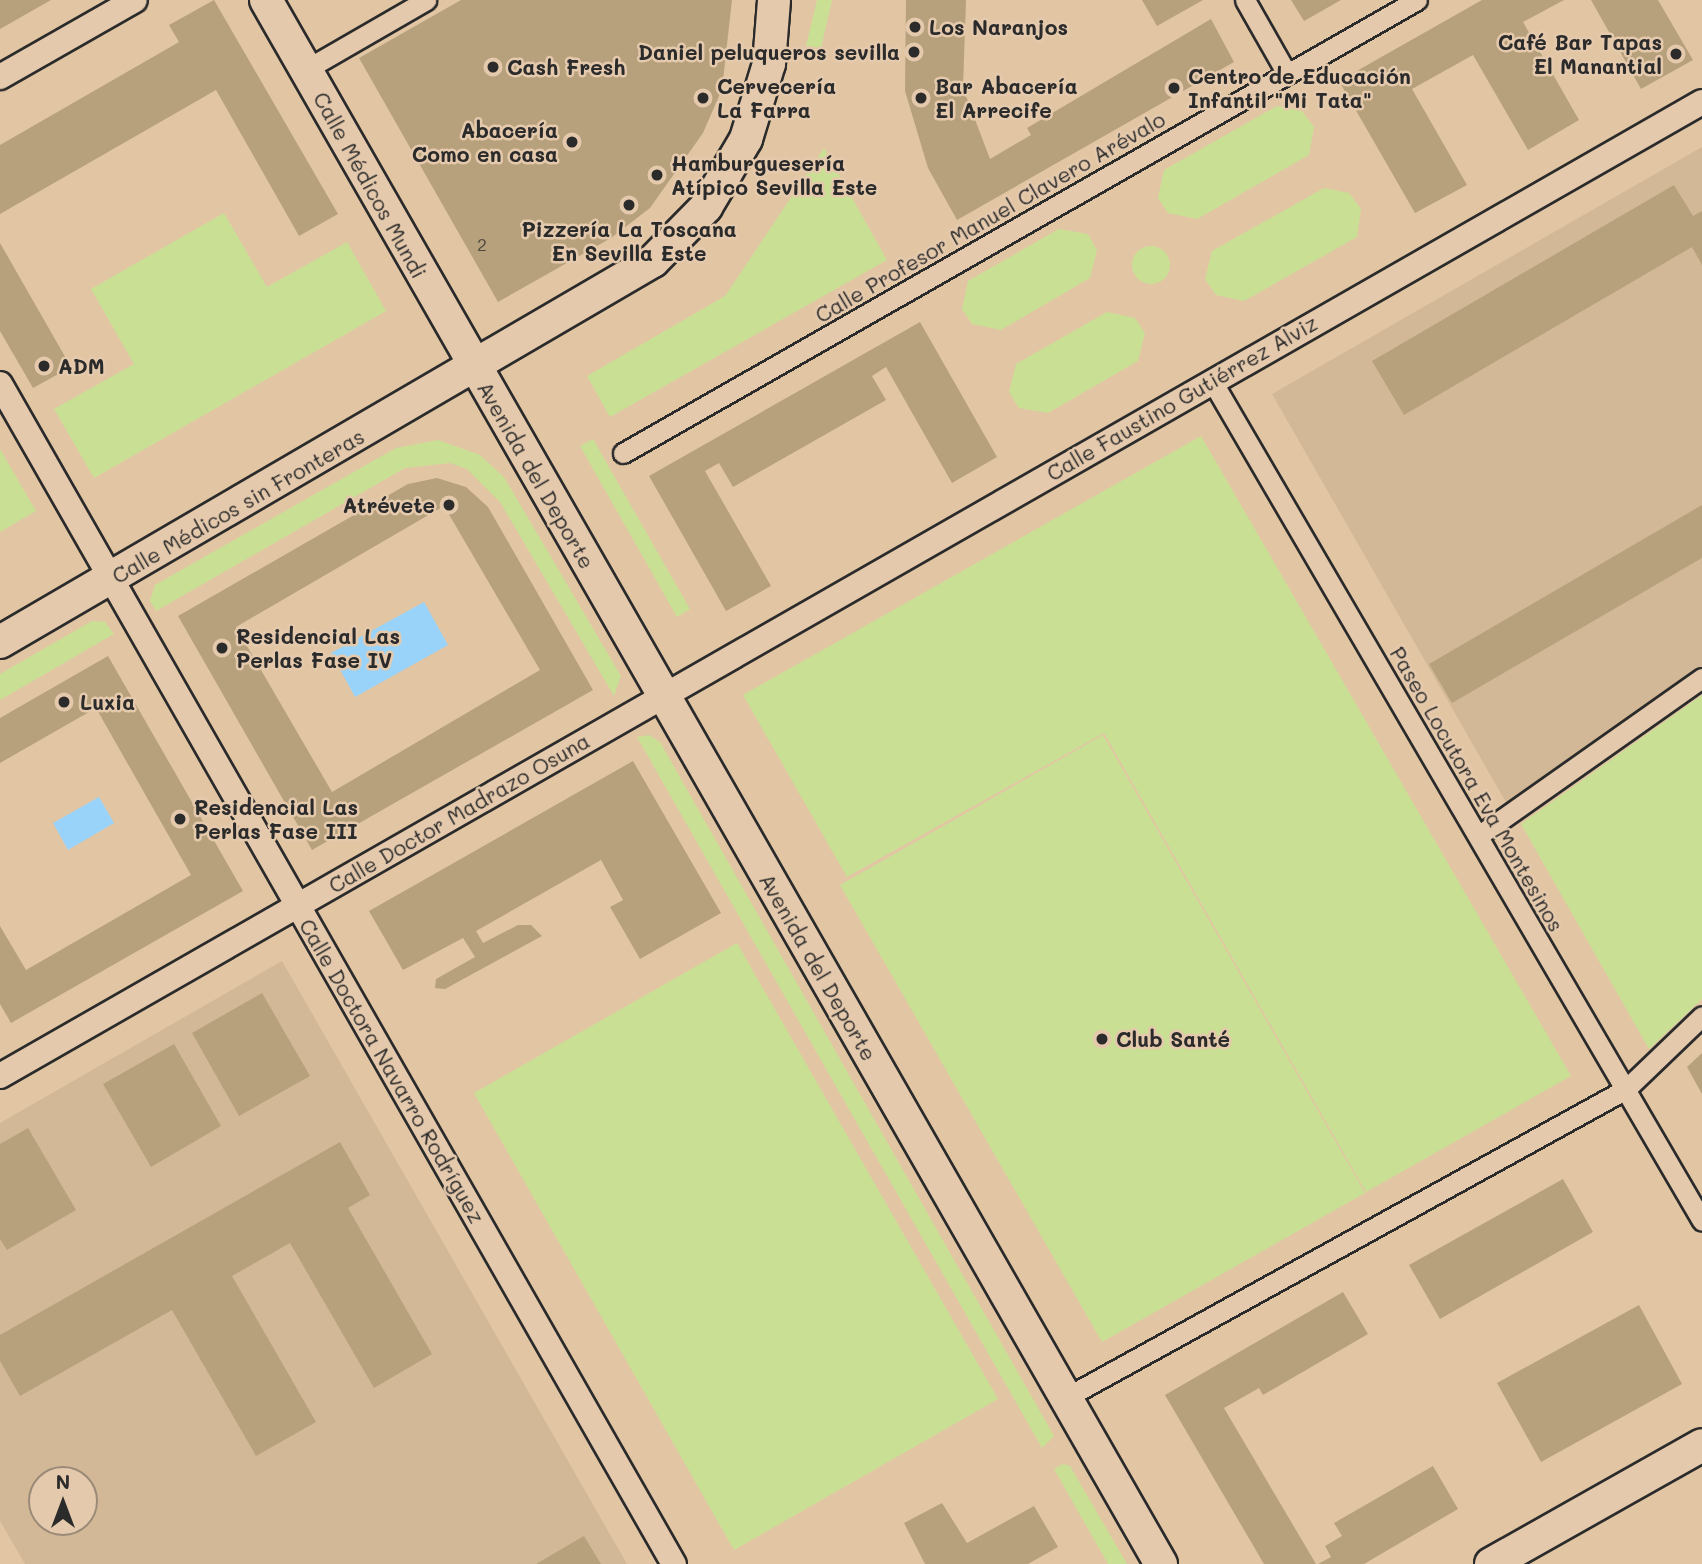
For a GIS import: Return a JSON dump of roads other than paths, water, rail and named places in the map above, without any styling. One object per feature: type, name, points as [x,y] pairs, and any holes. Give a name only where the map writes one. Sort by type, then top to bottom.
[{"type":"street","points":[[0,77],[135,0]]},
{"type":"street","name":"Calle Médicos Mundi","points":[[266,0],[475,370]]},
{"type":"street","points":[[305,69],[426,0]]},
{"type":"street","points":[[1245,0],[1287,74]]},
{"type":"street","name":"Calle Profesor Manuel Clavero Arévalo","points":[[623,453],[1417,0]]},
{"type":"street","name":"Calle Médicos sin Fronteras","points":[[0,642],[475,370],[653,261],[706,207],[758,107],[778,7]]},
{"type":"street","name":"Calle Faustino Gutiérrez Alviz","points":[[663,695],[1702,102]]},
{"type":"street","name":"Avenida del Deporte","points":[[475,370],[1161,1564]]},
{"type":"street","name":"Paseo Locutora Eva Montesinos","points":[[1212,381],[1702,1221]]},
{"type":"street","name":"Calle Doctora Navarro Rodríguez","points":[[0,384],[674,1564]]},
{"type":"street","points":[[1478,836],[1702,678]]},
{"type":"street","name":"Calle Doctor Madrazo Osuna","points":[[1,1072],[298,906],[663,695]]},
{"type":"street","points":[[1066,1398],[1626,1089],[1702,1016]]},
{"type":"street","points":[[1491,1564],[1702,1445]]},
{"type":"water","points":[[424,602],[448,645],[355,697],[331,653]]},
{"type":"water","points":[[99,797],[114,823],[68,850],[53,823]]},
{"type":"place","name":"Los Naranjos","points":[[915,27]]},
{"type":"place","name":"Daniel peluqueros sevilla","points":[[914,52]]},
{"type":"place","name":"Café Bar Tapas El Manantial","points":[[1676,54]]},
{"type":"place","name":"Cash Fresh","points":[[493,67]]},
{"type":"place","name":"Centro de Educación Infantil \"Mi Tata\"","points":[[1174,88]]},
{"type":"place","name":"Cervecería La Farra","points":[[703,98]]},
{"type":"place","name":"Bar Abacería El Arrecife","points":[[921,98]]},
{"type":"place","name":"Abacería Como en casa","points":[[572,142]]},
{"type":"place","name":"Hamburguesería Atípico Sevilla Este","points":[[657,175]]},
{"type":"place","name":"Pizzería La Toscana En Sevilla Este","points":[[629,205]]},
{"type":"place","name":"ADM","points":[[44,366]]},
{"type":"place","name":"Atrévete","points":[[449,505]]},
{"type":"place","name":"Residencial Las Perlas Fase IV","points":[[222,648]]},
{"type":"place","name":"Luxia","points":[[64,702]]},
{"type":"place","name":"Residencial Las Perlas Fase III","points":[[180,819]]},
{"type":"place","name":"Club Santé","points":[[1102,1039]]}]
